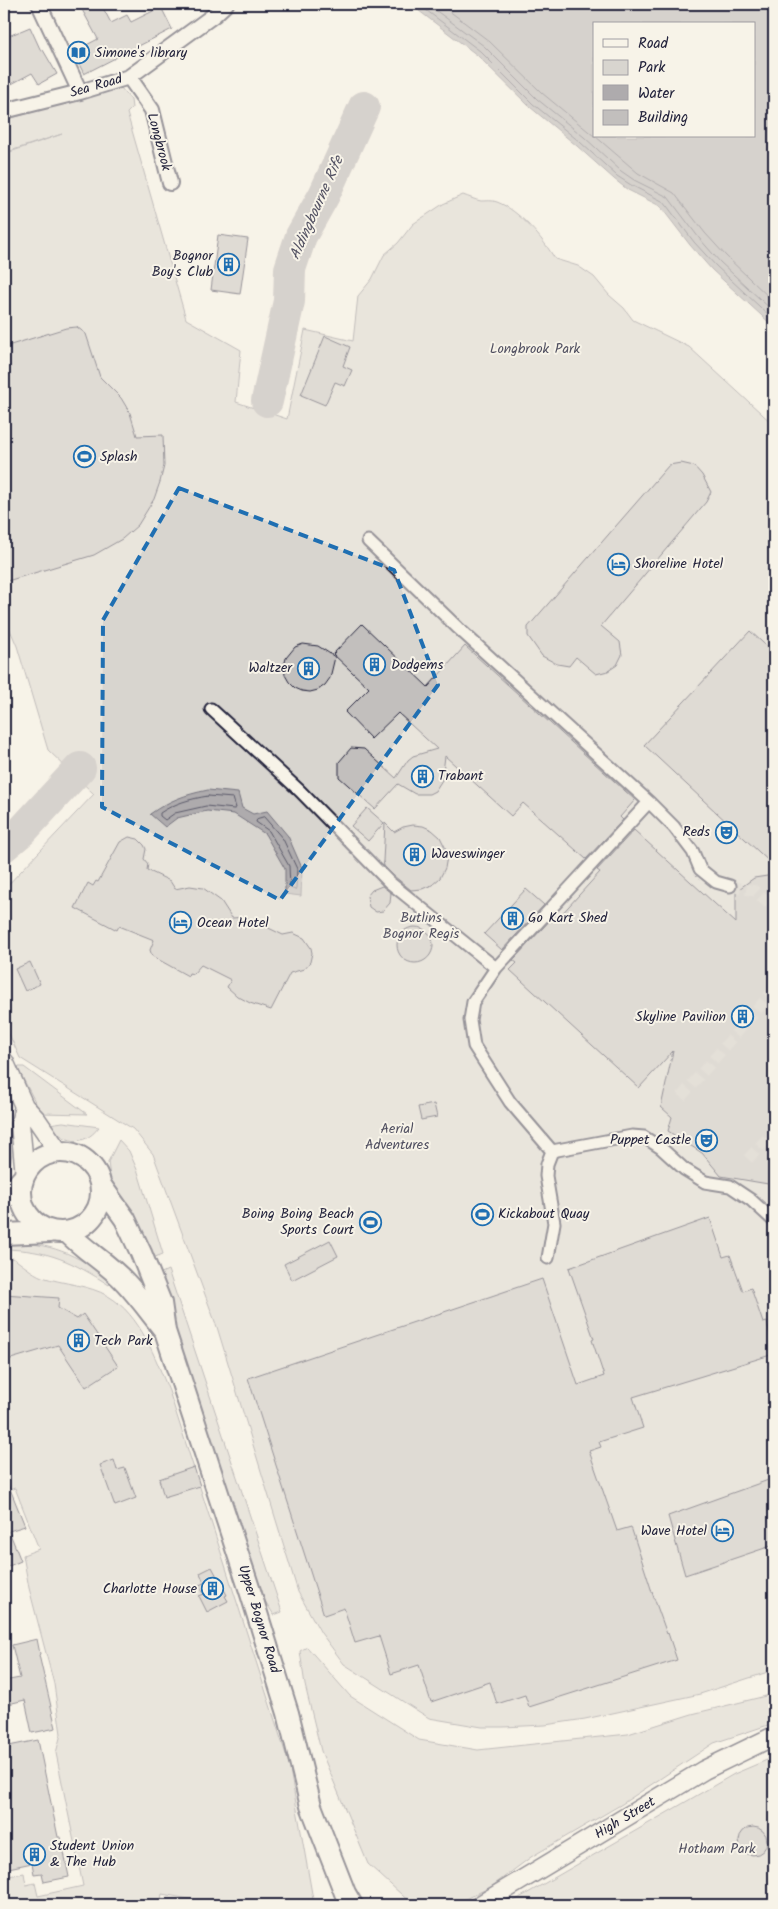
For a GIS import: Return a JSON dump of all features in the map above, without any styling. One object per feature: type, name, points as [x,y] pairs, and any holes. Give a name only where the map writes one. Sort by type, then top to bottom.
[{"type":"main road","points":[[4,1199],[38,1159],[60,1152],[77,1156],[88,1163],[100,1184],[100,1198],[95,1213],[82,1226],[61,1232],[4,1234]]},
{"type":"main road","points":[[24,1177],[21,1198],[27,1214],[40,1227],[61,1232]]},
{"type":"main road","name":"Upper Bognor Road","points":[[100,1184],[125,1219],[161,1303],[165,1331],[252,1594],[288,1713],[311,1806],[347,1901]]},
{"type":"main road","name":"Upper Bognor Road","points":[[61,1232],[110,1267],[126,1283],[165,1331]]},
{"type":"street","points":[[39,4],[80,92]]},
{"type":"street","name":"Sea Road","points":[[4,111],[80,92],[129,77],[214,15],[226,4]]},
{"type":"street","name":"Longbrook","points":[[129,77],[152,110],[170,183]]},
{"type":"street","points":[[368,541],[458,628],[649,802],[674,827],[694,852],[700,869],[716,882],[730,886]]},
{"type":"street","points":[[211,709],[300,791],[389,882],[496,968]]},
{"type":"street","points":[[552,1151],[510,1102],[474,1046],[470,1020],[472,1002],[496,968],[649,802]]},
{"type":"street","points":[[4,1061],[24,1106],[37,1120],[60,1152]]},
{"type":"street","points":[[24,1106],[20,1124],[24,1177]]},
{"type":"street","points":[[552,1151],[632,1136],[644,1137],[661,1148],[684,1169],[705,1182],[730,1186],[751,1200],[774,1221]]},
{"type":"street","points":[[548,1258],[554,1223],[546,1176],[547,1164],[552,1151]]},
{"type":"street","name":"High Street","points":[[480,1905],[704,1770],[774,1736]]},
{"type":"highlighted area","points":[[179,488],[394,570],[438,685],[280,900],[102,807],[103,620]]},
{"type":"green space","name":"Butlins Bognor Regis","points":[[121,88],[131,100],[132,108],[127,113],[186,319],[241,350],[236,402],[287,419],[305,330],[353,341],[358,296],[372,279],[384,255],[398,243],[413,224],[443,204],[463,195],[481,201],[495,201],[514,212],[538,235],[555,259],[578,266],[594,277],[633,320],[689,347],[774,425],[774,1670],[700,1694],[585,1719],[545,1725],[482,1727],[429,1718],[344,1664],[321,1633],[298,1592],[217,1327],[153,1154],[133,1129],[20,1058],[4,1023],[4,889],[94,794],[48,750],[17,646],[7,623],[4,624],[4,154],[62,134],[4,153],[4,120]]},
{"type":"green space","points":[[17,1067],[24,1067],[87,1114],[41,1113]]},
{"type":"green space","points":[[63,1122],[99,1127],[87,1138],[74,1140],[67,1139],[49,1124]]},
{"type":"green space","points":[[13,1135],[10,1165],[4,1182],[7,1141]]},
{"type":"green space","points":[[119,1140],[129,1151],[138,1172],[163,1254],[150,1259],[110,1177],[108,1162]]},
{"type":"green space","points":[[4,1241],[36,1244],[62,1251],[86,1263],[112,1281],[109,1285],[83,1269],[59,1258],[34,1252],[4,1249]]},
{"type":"green space","points":[[13,1258],[42,1277],[85,1287],[108,1296],[120,1304],[146,1338],[169,1391],[289,1764],[314,1905],[195,1905],[195,1900],[162,1894],[160,1905],[4,1905],[4,1877],[24,1873],[26,1885],[35,1883],[38,1896],[83,1886],[56,1753],[61,1734],[54,1684],[29,1588],[23,1555],[39,1549],[15,1488],[4,1492],[4,1261]]},
{"type":"green space","points":[[168,1270],[282,1612],[274,1615],[263,1598],[157,1275]]},
{"type":"green space","points":[[307,1647],[350,1696],[419,1740],[478,1750],[628,1734],[692,1714],[774,1694],[774,1723],[714,1743],[622,1804],[531,1857],[491,1887],[452,1905],[413,1905],[368,1864],[321,1751],[305,1685],[300,1651]]},
{"type":"green space","name":"Hotham Park","points":[[774,1757],[774,1905],[507,1905],[734,1774]]},
{"type":"water","points":[[410,4],[774,4],[774,327],[712,270],[660,206],[628,190],[530,107],[477,55]]},
{"type":"water","points":[[208,790],[238,793],[242,808],[253,814],[267,811],[288,836],[302,868],[301,896],[285,894],[285,869],[265,834],[234,814],[207,811],[177,818],[165,827],[150,814],[178,799]]},
{"type":"building","points":[[79,4],[101,4],[111,23],[127,15],[131,22],[161,7],[172,29],[84,74],[73,52],[98,39]]},
{"type":"building","points":[[30,27],[41,51],[43,50],[57,74],[39,84],[32,73],[4,88],[4,38]]},
{"type":"building","name":"Bognor Boy's Club","points":[[218,235],[248,239],[240,294],[211,290]]},
{"type":"building","name":"Splash","points":[[77,327],[86,334],[100,377],[121,398],[130,413],[137,436],[163,435],[164,466],[160,482],[154,499],[138,525],[122,539],[94,555],[4,582],[4,347],[66,328]]},
{"type":"building","points":[[325,336],[350,347],[343,366],[352,370],[345,386],[335,382],[325,405],[301,395]]},
{"type":"building","name":"Shoreline Hotel","points":[[681,463],[694,466],[702,475],[711,492],[706,502],[601,626],[620,642],[622,655],[617,665],[608,671],[596,674],[576,657],[569,666],[557,664],[542,656],[528,636],[528,627],[669,465]]},
{"type":"building","points":[[362,624],[428,687],[465,646],[635,800],[620,817],[623,820],[586,859],[523,803],[511,816],[445,756],[442,780],[435,791],[429,794],[415,794],[398,784],[375,809],[339,777],[339,762],[351,748],[364,749],[396,778],[408,760],[413,756],[437,749],[398,713],[371,739],[345,712],[369,688],[333,654]]},
{"type":"building","points":[[750,631],[774,653],[774,866],[644,745]]},
{"type":"building","name":"Waltzer","points":[[303,644],[318,646],[335,657],[330,678],[325,685],[318,690],[310,692],[295,688],[285,675],[284,666],[286,658],[295,647]]},
{"type":"building","points":[[367,808],[384,823],[368,841],[351,826]]},
{"type":"building","name":"Waveswinger","points":[[385,823],[394,832],[403,827],[423,826],[432,830],[440,837],[447,857],[445,868],[440,878],[432,885],[422,889],[411,890],[384,866]]},
{"type":"building","points":[[634,830],[736,923],[736,891],[754,878],[774,875],[774,1185],[721,1176],[702,1153],[668,1131],[672,1117],[661,1107],[673,1051],[639,1088],[510,970],[517,963],[513,960],[555,915],[558,918],[600,872],[597,870]]},
{"type":"building","name":"Ocean Hotel","points":[[129,837],[138,839],[144,845],[146,849],[144,859],[148,864],[147,870],[170,881],[175,889],[190,886],[203,888],[221,901],[232,918],[246,917],[283,935],[293,933],[304,938],[311,948],[310,962],[304,969],[290,973],[271,1010],[250,1003],[237,996],[227,987],[231,980],[201,965],[193,974],[189,973],[188,976],[152,956],[150,950],[154,940],[119,926],[117,930],[75,908],[88,883],[93,886],[96,881],[98,882],[120,842]]},
{"type":"building","points":[[382,886],[391,893],[390,903],[383,911],[376,912],[369,907],[367,896],[372,890]]},
{"type":"building","name":"Go Kart Shed","points":[[526,889],[544,905],[502,950],[484,934]]},
{"type":"building","points":[[415,927],[422,928],[428,932],[432,938],[432,952],[428,958],[422,962],[415,963],[408,962],[402,958],[398,952],[397,945],[398,938],[402,932],[408,928]]},
{"type":"building","points":[[30,962],[40,984],[25,991],[15,969]]},
{"type":"building","points":[[434,1104],[437,1117],[421,1120],[418,1107]]},
{"type":"building","points":[[710,1218],[723,1257],[730,1255],[743,1291],[751,1288],[763,1323],[767,1322],[774,1354],[633,1397],[643,1428],[599,1442],[601,1447],[589,1451],[617,1531],[631,1527],[677,1660],[529,1707],[525,1695],[497,1704],[490,1682],[431,1702],[419,1665],[391,1674],[379,1636],[355,1643],[344,1608],[324,1615],[248,1378],[542,1279],[578,1385],[604,1376],[592,1340],[594,1339],[569,1268]]},
{"type":"building","points":[[330,1240],[338,1256],[292,1280],[284,1264]]},
{"type":"building","name":"Tech Park","points":[[4,1294],[59,1298],[58,1308],[77,1319],[83,1314],[118,1366],[86,1387],[58,1345],[4,1361]]},
{"type":"building","points":[[114,1460],[117,1470],[125,1468],[136,1498],[115,1506],[100,1465]]},
{"type":"building","points":[[194,1467],[200,1486],[164,1497],[159,1479]]},
{"type":"building","points":[[4,1474],[25,1526],[9,1531],[21,1561],[4,1568]]},
{"type":"building","name":"Wave Hotel","points":[[774,1478],[774,1545],[685,1575],[668,1516]]},
{"type":"building","name":"Charlotte House","points":[[212,1567],[227,1595],[225,1596],[228,1601],[207,1612],[199,1596],[204,1594],[199,1585],[204,1583],[200,1573]]},
{"type":"building","points":[[37,1639],[56,1728],[32,1733],[25,1700],[4,1705],[4,1681],[20,1678],[12,1645]]},
{"type":"building","points":[[38,1740],[58,1837],[61,1837],[69,1877],[44,1882],[42,1873],[34,1874],[32,1863],[4,1869],[4,1747]]},
{"type":"building","points":[[753,1827],[763,1831],[767,1841],[763,1851],[753,1855],[743,1851],[739,1841],[743,1831]]},
{"type":"waterway","name":"Aldingbourne Rife","points":[[267,401],[289,301],[290,269],[301,236],[324,195],[364,107]]},
{"type":"waterway","name":"Aldingbourne Rife","points":[[4,846],[22,831],[80,768]]},
{"type":"tunnel","points":[[730,886],[755,891],[774,909]]},
{"type":"tunnel","points":[[681,1097],[774,990]]},
{"type":"tunnel","points":[[748,1159],[774,1131]]},
{"type":"place","name":"Simone's library","points":[[79,53]]},
{"type":"place","name":"Bognor Boy's Club","points":[[229,264]]},
{"type":"place","name":"Splash","points":[[84,457]]},
{"type":"place","name":"Shoreline Hotel","points":[[618,564]]},
{"type":"place","name":"Dodgems","points":[[375,665]]},
{"type":"place","name":"Waltzer","points":[[308,668]]},
{"type":"place","name":"Trabant","points":[[422,776]]},
{"type":"place","name":"Reds","points":[[726,832]]},
{"type":"place","name":"Waveswinger","points":[[415,854]]},
{"type":"place","name":"Go Kart Shed","points":[[512,918]]},
{"type":"place","name":"Ocean Hotel","points":[[181,923]]},
{"type":"place","name":"Skyline Pavilion","points":[[742,1017]]},
{"type":"place","name":"Puppet Castle","points":[[707,1140]]},
{"type":"place","name":"Kickabout Quay","points":[[482,1214]]},
{"type":"place","name":"Boing Boing Beach Sports Court","points":[[370,1222]]},
{"type":"place","name":"Tech Park","points":[[78,1341]]},
{"type":"place","name":"Wave Hotel","points":[[723,1531]]},
{"type":"place","name":"Charlotte House","points":[[213,1589]]},
{"type":"place","name":"Student Union & The Hub","points":[[34,1854]]},
{"type":"park label","name":"Longbrook Park","points":[[535,349]]},
{"type":"park label","name":"Aerial Adventures","points":[[397,1138]]}]
